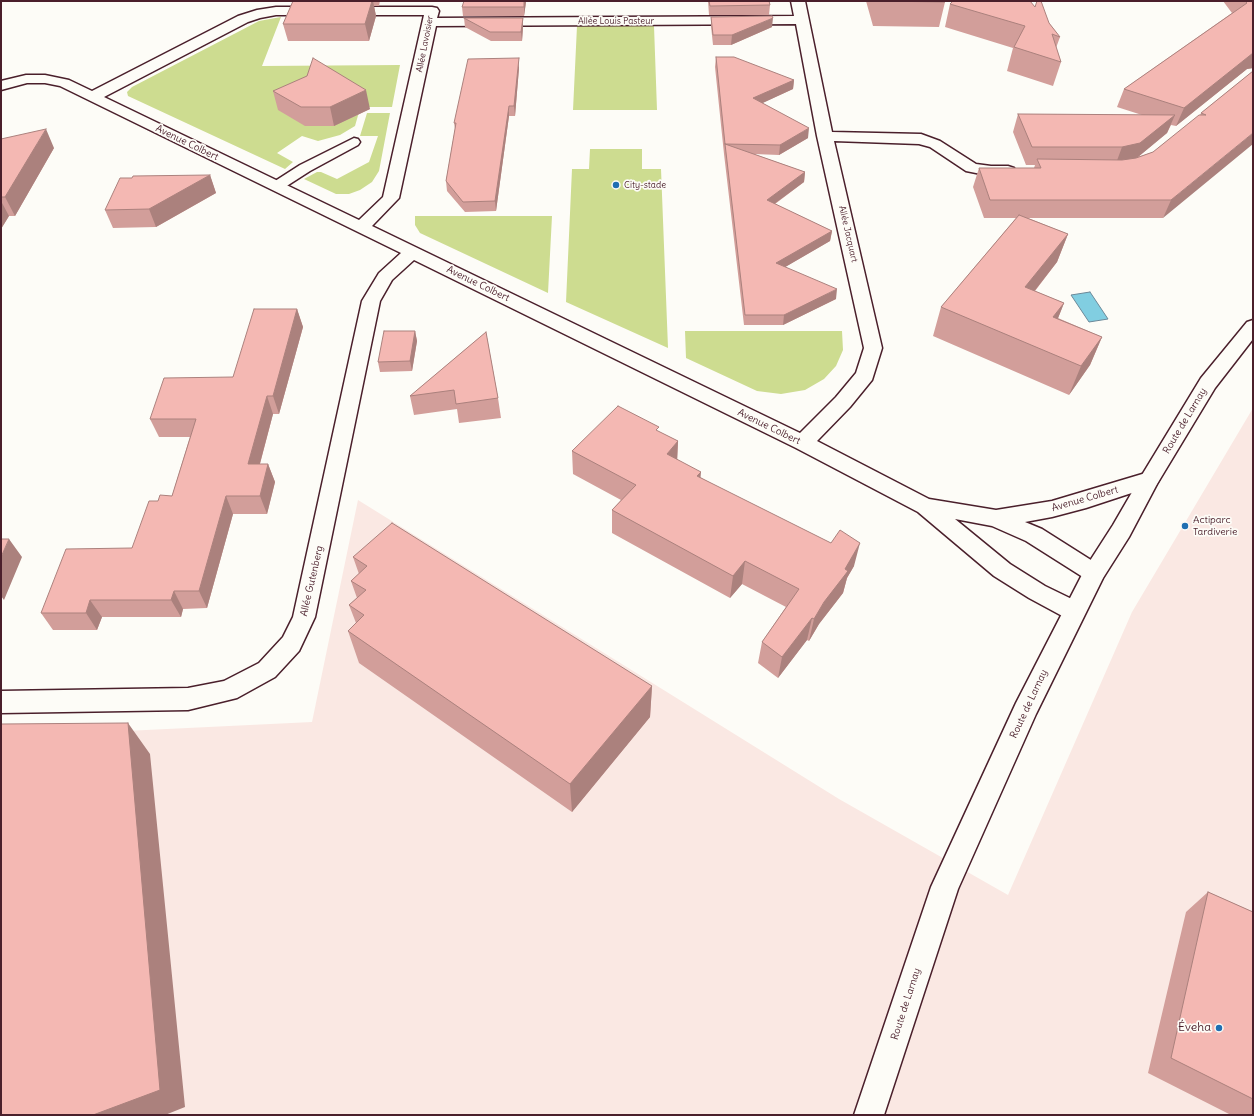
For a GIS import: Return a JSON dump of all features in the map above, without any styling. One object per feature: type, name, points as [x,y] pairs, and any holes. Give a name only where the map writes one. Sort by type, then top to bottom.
[{"type":"street","name":"Allée Jacquart","points":[[798,1],[825,136],[873,348],[865,375],[843,402],[803,443]]},
{"type":"street","name":"Allée Lavoisier","points":[[92,97],[243,19],[257,14],[276,11],[432,12],[390,198],[361,227]]},
{"type":"street","name":"Allée Louis Pasteur","points":[[430,22],[802,20]]},
{"type":"street","name":"Avenue Colbert","points":[[1,86],[26,79],[45,79],[64,83],[803,443],[925,506],[986,558],[1037,592],[1074,611]]},
{"type":"street","points":[[825,136],[921,139],[935,144],[972,168],[991,171],[1022,171]]},
{"type":"street","name":"Allée Gutenberg","points":[[1,702],[188,699],[228,691],[267,670],[291,644],[304,617],[371,302],[385,277],[412,252]]},
{"type":"street","name":"Route de Larnay","points":[[869,1115],[945,887],[1025,711],[1094,573],[1121,531],[1149,480],[1208,383],[1253,326]]},
{"type":"street","name":"Avenue Colbert","points":[[996,518],[1052,509],[1149,480]]},
{"type":"street","name":"Avenue Colbert","points":[[925,506],[996,518],[1034,535],[1094,573]]},
{"type":"lane","points":[[277,186],[305,168],[354,142]]},
{"type":"shaded area","points":[[1253,408],[1253,1115],[1,1115],[1,737],[312,722],[358,500],[839,799],[1008,895],[1132,612]]},
{"type":"green space","points":[[281,17],[262,66],[400,65],[392,107],[356,107],[359,112],[355,126],[340,135],[318,141],[302,136],[277,153],[293,162],[285,169],[128,96],[127,92],[132,87],[259,21]]},
{"type":"green space","points":[[577,26],[654,26],[657,110],[573,110]]},
{"type":"green space","points":[[367,113],[390,113],[379,171],[372,182],[360,190],[349,194],[336,194],[304,179],[317,172],[321,172],[337,179],[369,162],[378,136],[360,136]]},
{"type":"green space","points":[[590,149],[642,149],[642,169],[661,169],[668,348],[566,302],[572,169],[589,169]]},
{"type":"green space","points":[[415,216],[552,216],[548,293],[420,233],[415,225]]},
{"type":"green space","points":[[685,331],[842,331],[843,350],[836,366],[824,379],[805,390],[781,394],[757,391],[686,358]]},
{"type":"water","points":[[1090,292],[1108,319],[1089,322],[1071,295]]},
{"type":"building","points":[[293,1],[372,1],[365,24],[283,24]]},
{"type":"building","points":[[464,1],[524,1],[524,7],[462,7]]},
{"type":"building","points":[[709,1],[769,1],[770,5],[710,6]]},
{"type":"building","points":[[878,1],[945,1],[945,2]]},
{"type":"building","points":[[953,1],[1030,1],[1035,7],[1037,1],[1041,1],[1049,23],[1060,37],[1052,34],[1061,62],[1014,47],[1025,26],[950,4]]},
{"type":"building","points":[[1245,1],[1253,1],[1253,53],[1184,108],[1124,89],[1247,3]]},
{"type":"building","points":[[772,16],[773,18],[732,35],[713,35],[711,17]]},
{"type":"building","points":[[464,18],[523,18],[521,32],[490,32]]},
{"type":"building","points":[[716,57],[734,57],[794,80],[753,98],[809,128],[780,145],[725,144]]},
{"type":"building","points":[[313,58],[366,90],[330,107],[301,107],[273,91],[307,76]]},
{"type":"building","points":[[519,58],[514,106],[509,106],[495,201],[463,202],[446,181],[456,123],[454,123],[468,59]]},
{"type":"building","points":[[1253,71],[1253,133],[1171,200],[990,200],[979,168],[1041,168],[1037,159],[1122,160],[1136,158],[1153,152],[1199,115],[1206,115],[1201,113]]},
{"type":"building","points":[[1018,114],[1175,115],[1140,143],[1122,147],[1032,147]]},
{"type":"building","points":[[46,129],[5,197],[1,197],[1,139]]},
{"type":"building","points":[[725,144],[805,172],[767,200],[832,231],[776,263],[837,289],[784,315],[745,315]]},
{"type":"building","points":[[210,175],[149,209],[105,210],[120,178],[132,178],[133,176]]},
{"type":"building","points":[[1019,215],[1068,234],[1025,287],[1064,303],[1053,317],[1102,337],[1081,366],[941,307]]},
{"type":"building","points":[[254,309],[297,309],[273,396],[267,396],[248,464],[268,464],[260,496],[226,496],[199,591],[174,591],[171,600],[90,600],[86,613],[41,613],[66,549],[132,548],[149,501],[158,501],[160,495],[172,496],[196,419],[150,419],[164,378],[233,377]]},
{"type":"building","points":[[384,331],[415,331],[410,361],[378,362]]},
{"type":"building","points":[[486,332],[498,398],[456,404],[454,390],[410,396]]},
{"type":"building","points":[[618,406],[659,427],[656,430],[678,441],[667,454],[701,472],[697,476],[831,543],[840,530],[860,543],[845,569],[848,571],[824,602],[814,619],[812,618],[782,657],[762,642],[799,589],[745,561],[733,576],[612,510],[636,485],[572,451]]},
{"type":"building","points":[[392,523],[652,686],[570,784],[348,631],[364,615],[349,605],[366,590],[351,581],[367,566],[353,557]]},
{"type":"building","points":[[1,539],[9,539],[1,557]]},
{"type":"building","points":[[128,723],[160,1090],[93,1115],[1,1115],[1,724]]},
{"type":"building","points":[[1208,892],[1253,912],[1253,1099],[1171,1058]]},
{"type":"place","name":"City-stade","points":[[616,185]]},
{"type":"place","name":"Actiparc Tardiverie","points":[[1185,526]]},
{"type":"place","name":"Éveha","points":[[1219,1028]]}]
